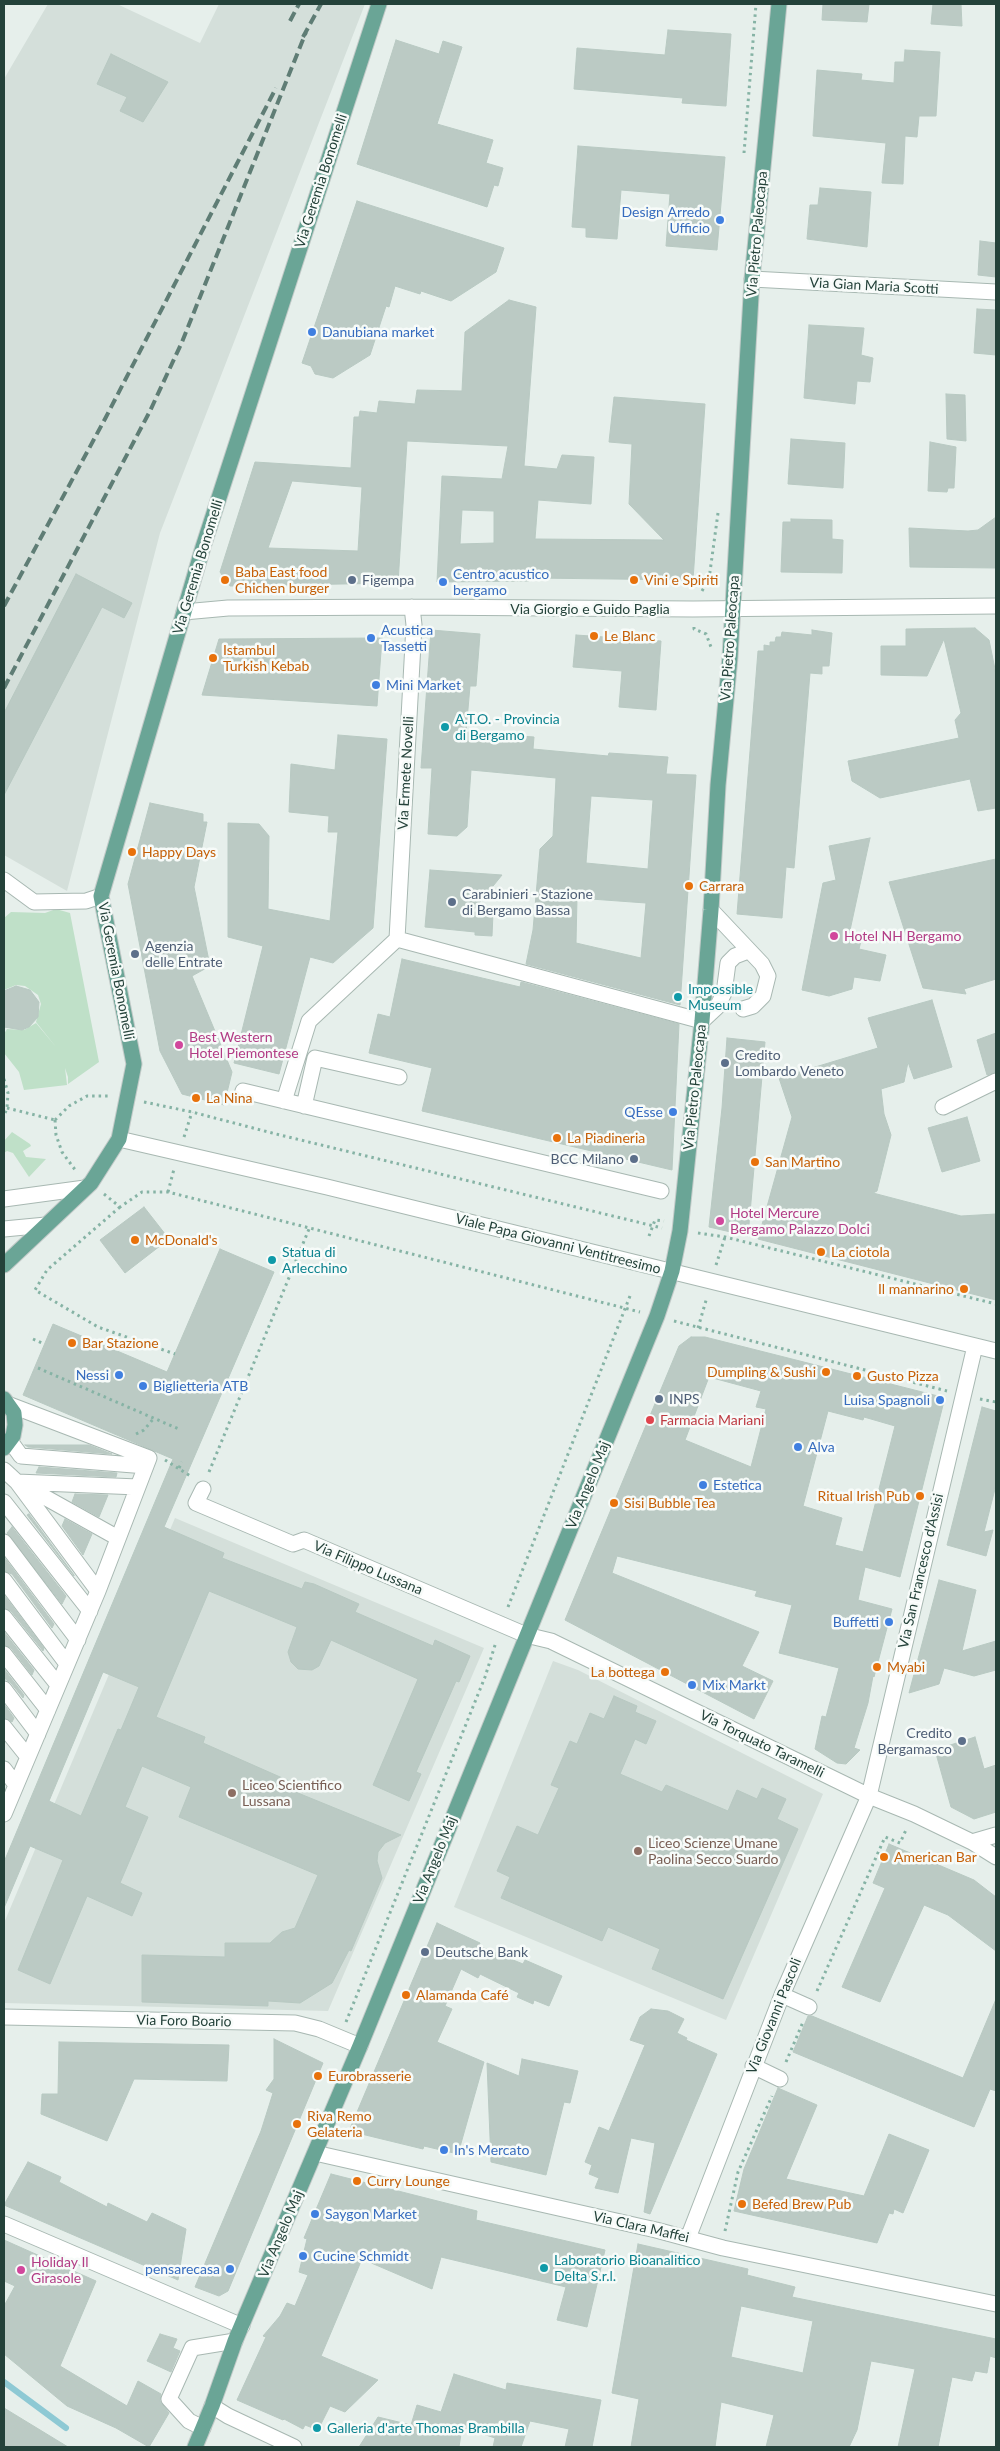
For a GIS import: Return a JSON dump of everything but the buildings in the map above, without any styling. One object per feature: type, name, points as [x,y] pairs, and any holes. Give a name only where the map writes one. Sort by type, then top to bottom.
[{"type":"main road","name":"Via Geremia Bonomelli","points":[[120,1139],[134,1064],[101,896],[203,547],[378,4]]},
{"type":"main road","name":"Via Pietro Paleocapa","points":[[672,1271],[680,1231],[702,1021],[718,785],[733,609],[752,279],[779,4]]},
{"type":"main road","points":[[4,1265],[88,1186],[120,1139]]},
{"type":"main road","name":"Via Angelo Maj","points":[[195,2447],[235,2341],[360,2046],[656,1316],[672,1271]]},
{"type":"main road","points":[[7,1402],[15,1424],[7,1445]]},
{"type":"street","name":"Via Gian Maria Scotti","points":[[752,279],[996,292]]},
{"type":"street","name":"Via Giorgio e Guido Paglia","points":[[184,612],[228,608],[733,609],[996,606]]},
{"type":"street","name":"Via Ermete Novelli","points":[[397,939],[414,625],[412,607]]},
{"type":"street","points":[[4,880],[10,893],[34,902],[86,901],[101,896]]},
{"type":"street","points":[[711,910],[766,970],[768,983],[763,996],[758,1002],[747,1009],[743,1009]]},
{"type":"street","points":[[284,1101],[310,1021],[397,939],[702,1021],[717,1007],[724,993],[728,962],[735,956],[748,951]]},
{"type":"street","points":[[304,1106],[315,1058],[399,1077]]},
{"type":"street","points":[[943,1107],[996,1081]]},
{"type":"street","points":[[244,1091],[661,1191]]},
{"type":"street","name":"Viale Papa Giovanni Ventitreesimo","points":[[120,1139],[672,1271],[996,1351]]},
{"type":"street","points":[[4,1200],[88,1186]]},
{"type":"street","points":[[4,1229],[46,1224]]},
{"type":"street","name":"Via San Francesco d'Assisi","points":[[869,1796],[975,1346]]},
{"type":"street","points":[[7,1402],[115,1443],[152,1460]]},
{"type":"street","points":[[7,1445],[21,1456],[152,1460]]},
{"type":"street","points":[[7,1445],[4,1471],[17,1482],[118,1538]]},
{"type":"street","points":[[5,1806],[16,1785],[68,1664],[138,1487],[152,1460]]},
{"type":"street","points":[[17,1482],[138,1487]]},
{"type":"street","points":[[17,1482],[98,1591]]},
{"type":"street","name":"Via Filippo Lussana","points":[[198,1484],[196,1503],[293,1544],[304,1540],[526,1635]]},
{"type":"street","points":[[4,1502],[90,1611]]},
{"type":"street","points":[[4,1542],[78,1640]]},
{"type":"street","points":[[4,1580],[68,1664]]},
{"type":"street","points":[[4,1617],[58,1685]]},
{"type":"street","name":"Via Torquato Taramelli","points":[[526,1635],[551,1641],[869,1796],[914,1814],[972,1842],[996,1857]]},
{"type":"street","points":[[4,1654],[48,1710]]},
{"type":"street","points":[[4,1689],[38,1734]]},
{"type":"street","points":[[4,1726],[28,1757]]},
{"type":"street","points":[[4,1768],[16,1785]]},
{"type":"street","name":"Via Giovanni Pascoli","points":[[688,2238],[782,1995],[869,1796]]},
{"type":"street","points":[[972,1842],[996,1834]]},
{"type":"street","points":[[782,1995],[810,2007]]},
{"type":"street","name":"Via Foro Boario","points":[[4,2017],[295,2023],[319,2029],[360,2046]]},
{"type":"street","points":[[753,2066],[780,2079]]},
{"type":"street","name":"Via Clara Maffei","points":[[315,2154],[688,2238],[722,2248],[996,2304]]},
{"type":"street","points":[[4,2224],[242,2326]]},
{"type":"street","points":[[203,2428],[189,2421],[168,2399],[192,2348],[235,2341]]},
{"type":"street","points":[[212,2406],[228,2416],[294,2447]]},
{"type":"path","points":[[4,1079],[8,1093],[7,1108],[4,1116]]},
{"type":"path","points":[[120,1206],[88,1186],[72,1168],[62,1152],[56,1135],[55,1120],[69,1106],[87,1096],[102,1095],[128,1098],[192,1112],[653,1227],[724,1237],[996,1304]]},
{"type":"path","points":[[7,1108],[55,1120]]},
{"type":"path","points":[[175,1354],[98,1327],[35,1290],[47,1270],[120,1206],[142,1192],[168,1192],[625,1306],[698,1328],[996,1402]]},
{"type":"path","points":[[649,1236],[653,1227]]},
{"type":"path","points":[[152,1460],[179,1468],[198,1484],[309,1228]]},
{"type":"path","points":[[342,2038],[350,2012],[485,1677],[501,1624],[630,1296]]},
{"type":"path","points":[[32,1339],[44,1344]]},
{"type":"path","points":[[38,1368],[129,1405],[181,1430]]},
{"type":"path","points":[[128,1432],[134,1434],[144,1430],[154,1418]]},
{"type":"path","points":[[179,1468],[182,1462]]},
{"type":"shaded area","points":[[48,4],[117,4],[200,43],[219,4],[365,4],[160,533],[67,891],[4,855],[4,79]]},
{"type":"shaded area","points":[[175,1518],[484,1648],[328,2011],[4,2003],[4,1923]]},
{"type":"shaded area","name":"Liceo Scienze Umane Paolina Secco Suardo","points":[[553,1661],[578,1670],[823,1794],[726,2020],[454,1907]]},
{"type":"green space","points":[[56,909],[70,913],[99,1062],[68,1084],[65,1068],[67,1085],[24,1090],[19,1072],[4,1053],[4,1034],[7,1029],[24,1030],[36,1023],[56,1047],[36,1022],[41,1004],[38,995],[25,986],[16,985],[4,990],[4,918],[11,912],[45,913]]},
{"type":"green space","points":[[12,1132],[30,1144],[31,1146],[23,1151],[26,1157],[46,1159],[29,1177],[13,1153],[7,1151],[4,1153],[4,1141]]},
{"type":"waterway","points":[[4,2382],[66,2428]]},
{"type":"railway","points":[[290,21],[299,4]]},
{"type":"railway","points":[[303,37],[321,4]]},
{"type":"railway","points":[[4,688],[150,411],[182,342],[306,32]]},
{"type":"railway","points":[[4,606],[106,417],[276,88]]},
{"type":"place","name":"Design Arredo Ufficio","points":[[720,220]]},
{"type":"place","name":"Danubiana market","points":[[312,332]]},
{"type":"place","name":"Baba East food Chichen burger","points":[[225,580]]},
{"type":"place","name":"Figempa","points":[[352,580]]},
{"type":"place","name":"Vini e Spiriti","points":[[634,580]]},
{"type":"place","name":"Centro acustico bergamo","points":[[443,582]]},
{"type":"place","name":"Le Blanc","points":[[594,636]]},
{"type":"place","name":"Acustica Tassetti","points":[[371,638]]},
{"type":"place","name":"Istambul Turkish Kebab","points":[[213,658]]},
{"type":"place","name":"Mini Market","points":[[376,685]]},
{"type":"place","name":"A.T.O. - Provincia di Bergamo","points":[[445,727]]},
{"type":"place","name":"Happy Days","points":[[132,852]]},
{"type":"place","name":"Carrara","points":[[689,886]]},
{"type":"place","name":"Carabinieri - Stazione di Bergamo Bassa","points":[[452,902]]},
{"type":"place","name":"Hotel NH Bergamo","points":[[834,936]]},
{"type":"place","name":"Agenzia delle Entrate","points":[[135,954]]},
{"type":"place","name":"Impossible Museum","points":[[678,997]]},
{"type":"place","name":"Best Western Hotel Piemontese","points":[[179,1045]]},
{"type":"place","name":"Credito Lombardo Veneto","points":[[725,1063]]},
{"type":"place","name":"La Nina","points":[[196,1098]]},
{"type":"place","name":"QEsse","points":[[673,1112]]},
{"type":"place","name":"La Piadineria","points":[[557,1138]]},
{"type":"place","name":"BCC Milano","points":[[634,1159]]},
{"type":"place","name":"San Martino","points":[[755,1162]]},
{"type":"place","name":"Hotel Mercure Bergamo Palazzo Dolci","points":[[720,1221]]},
{"type":"place","name":"McDonald's","points":[[135,1240]]},
{"type":"place","name":"La ciotola","points":[[821,1252]]},
{"type":"place","name":"Statua di Arlecchino","points":[[272,1260]]},
{"type":"place","name":"Il mannarino","points":[[964,1289]]},
{"type":"place","name":"Bar Stazione","points":[[72,1343]]},
{"type":"place","name":"Dumpling & Sushi","points":[[826,1372]]},
{"type":"place","name":"Nessi","points":[[119,1375]]},
{"type":"place","name":"Gusto Pizza","points":[[857,1376]]},
{"type":"place","name":"Biglietteria ATB","points":[[143,1386]]},
{"type":"place","name":"INPS","points":[[659,1399]]},
{"type":"place","name":"Luisa Spagnoli","points":[[940,1400]]},
{"type":"place","name":"Farmacia Mariani","points":[[650,1420]]},
{"type":"place","name":"Alva","points":[[798,1447]]},
{"type":"place","name":"Estetica","points":[[703,1485]]},
{"type":"place","name":"Ritual Irish Pub","points":[[920,1496]]},
{"type":"place","name":"Sisi Bubble Tea","points":[[614,1503]]},
{"type":"place","name":"Buffetti","points":[[889,1622]]},
{"type":"place","name":"Myabi","points":[[877,1667]]},
{"type":"place","name":"La bottega","points":[[665,1672]]},
{"type":"place","name":"Mix Markt","points":[[692,1685]]},
{"type":"place","name":"Credito Bergamasco","points":[[962,1741]]},
{"type":"place","name":"Liceo Scientifico Lussana","points":[[232,1793]]},
{"type":"place","name":"Liceo Scienze Umane Paolina Secco Suardo","points":[[638,1851]]},
{"type":"place","name":"American Bar","points":[[884,1857]]},
{"type":"place","name":"Deutsche Bank","points":[[425,1952]]},
{"type":"place","name":"Alamanda Café","points":[[406,1995]]},
{"type":"place","name":"Eurobrasserie","points":[[318,2076]]},
{"type":"place","name":"Riva Remo Gelateria","points":[[297,2124]]},
{"type":"place","name":"In's Mercato","points":[[444,2150]]},
{"type":"place","name":"Curry Lounge","points":[[357,2181]]},
{"type":"place","name":"Befed Brew Pub","points":[[742,2204]]},
{"type":"place","name":"Saygon Market","points":[[315,2214]]},
{"type":"place","name":"Cucine Schmidt","points":[[303,2256]]},
{"type":"place","name":"Laboratorio Bioanalitico Delta S.r.l.","points":[[544,2268]]},
{"type":"place","name":"pensarecasa","points":[[230,2269]]},
{"type":"place","name":"Holiday Il Girasole","points":[[21,2270]]},
{"type":"place","name":"Galleria d'arte Thomas Brambilla","points":[[317,2428]]}]
